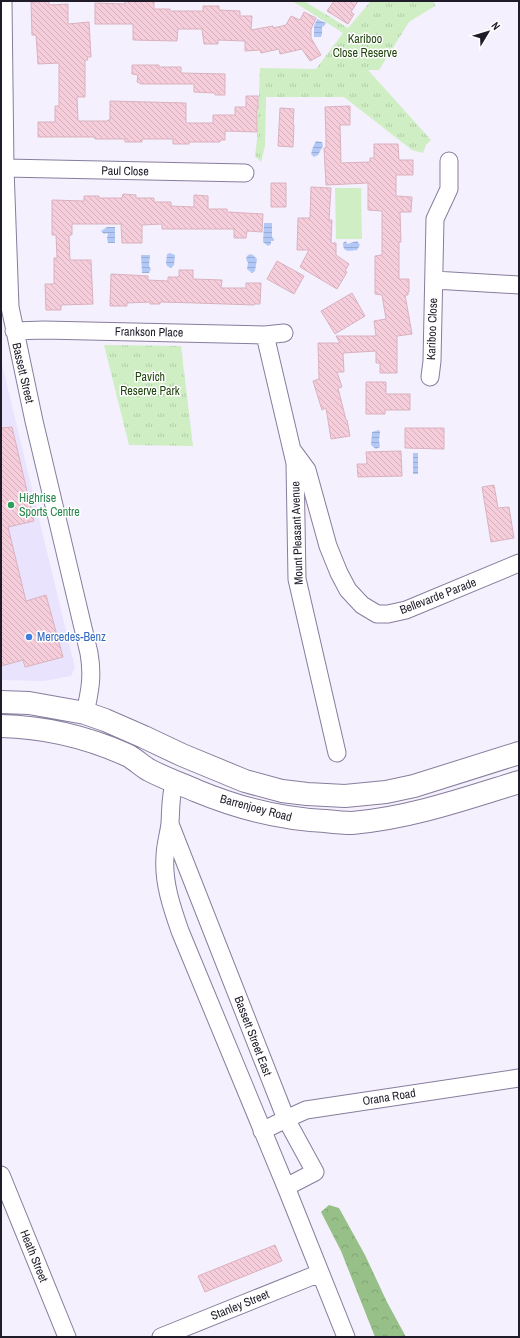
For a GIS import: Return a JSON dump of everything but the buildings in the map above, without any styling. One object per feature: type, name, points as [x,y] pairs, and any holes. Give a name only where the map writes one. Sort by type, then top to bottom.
[{"type":"main road","name":"Barrenjoey Road","points":[[1,702],[29,703],[85,713],[138,734],[245,781],[282,791],[307,794],[345,796],[386,792],[414,786],[519,753]]},
{"type":"main road","name":"Bassett Street","points":[[78,737],[85,713]]},
{"type":"main road","name":"Barrenjoey Road","points":[[1,726],[37,729],[78,737],[128,756],[149,770],[237,806],[275,816],[306,820],[351,823],[394,817],[422,811],[519,782]]},
{"type":"main road","name":"Bassett Street East","points":[[175,781],[192,759]]},
{"type":"street","name":"Bassett Street","points":[[3,1],[3,146],[11,338],[91,668],[92,680],[85,713]]},
{"type":"street","name":"Kariboo Close","points":[[430,377],[435,219],[449,189],[449,161]]},
{"type":"street","name":"Paul Close","points":[[5,168],[245,173]]},
{"type":"street","name":"Kariboo Close","points":[[434,280],[519,285]]},
{"type":"street","name":"Frankson Place","points":[[11,338],[44,330],[265,335],[284,333]]},
{"type":"street","name":"Mount Pleasant Avenue","points":[[265,335],[295,463],[297,579],[337,753]]},
{"type":"street","name":"Bellevarde Parade","points":[[292,449],[307,470],[328,546],[339,573],[348,590],[362,606],[377,614],[388,614],[406,610],[519,563]]},
{"type":"street","name":"Bassett Street East","points":[[175,781],[171,790],[170,824],[164,856],[170,901],[180,931],[286,1187],[346,1337]]},
{"type":"street","name":"Bassett Street East","points":[[170,824],[286,1119],[315,1172],[286,1187]]},
{"type":"street","points":[[165,868],[187,867]]},
{"type":"street","name":"Orana Road","points":[[262,1131],[306,1110],[519,1078]]},
{"type":"street","name":"Heath Street","points":[[1,1175],[67,1337]]},
{"type":"street","name":"Stanley Street","points":[[161,1337],[320,1273]]},
{"type":"shaded area","points":[[1,360],[75,668],[71,676],[44,681],[1,680]]},
{"type":"green space","name":"Kariboo Close Reserve","points":[[304,1],[348,28],[371,1],[434,1],[435,6],[409,22],[379,70],[368,70],[431,140],[426,145],[423,153],[412,150],[344,97],[266,97],[265,146],[261,162],[255,156],[260,68],[316,69],[343,33],[294,2]]},
{"type":"green space","points":[[335,188],[361,188],[362,239],[336,239]]},
{"type":"green space","name":"Pavich Reserve Park","points":[[104,345],[181,346],[193,446],[129,445]]},
{"type":"green space","points":[[329,1205],[339,1208],[365,1255],[387,1302],[406,1337],[375,1337],[341,1251],[321,1212]]},
{"type":"water","points":[[317,19],[326,23],[322,27],[321,37],[314,37],[314,26]]},
{"type":"water","points":[[316,141],[322,142],[323,146],[318,155],[314,157],[311,154]]},
{"type":"water","points":[[264,223],[272,223],[272,237],[274,241],[271,241],[271,244],[268,246],[263,242]]},
{"type":"water","points":[[107,227],[115,227],[115,243],[108,243],[108,234],[104,234],[101,231]]},
{"type":"water","points":[[346,241],[347,244],[357,241],[360,245],[357,250],[347,251],[343,246],[343,243]]},
{"type":"water","points":[[170,253],[175,255],[174,265],[171,268],[167,266],[166,263],[167,254]]},
{"type":"water","points":[[250,254],[257,259],[255,271],[252,273],[247,269],[248,263],[246,259]]},
{"type":"water","points":[[141,255],[150,255],[149,266],[151,269],[149,273],[142,273]]},
{"type":"water","points":[[379,430],[380,447],[376,449],[371,445],[372,432]]},
{"type":"water","points":[[413,453],[418,453],[418,474],[413,474]]},
{"type":"place","name":"Highrise Sports Centre","points":[[11,505]]},
{"type":"place","name":"Mercedes-Benz","points":[[29,637]]}]
